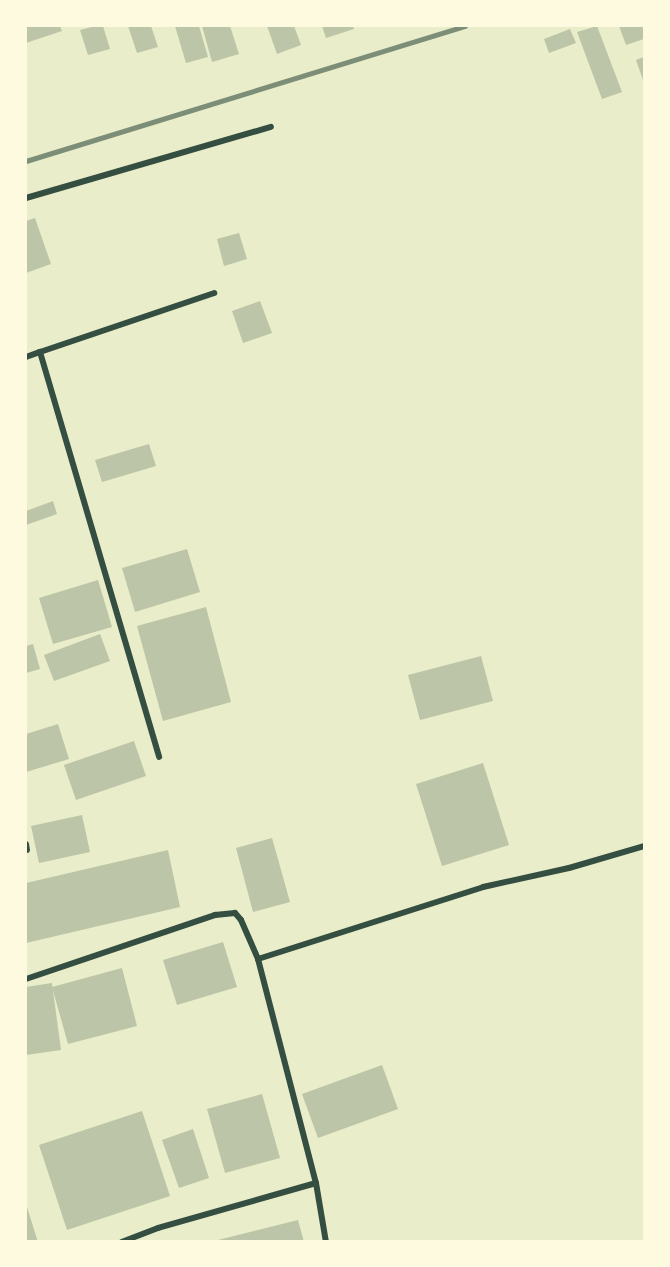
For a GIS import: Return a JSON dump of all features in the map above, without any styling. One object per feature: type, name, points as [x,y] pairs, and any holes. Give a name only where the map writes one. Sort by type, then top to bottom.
[{"type":"street","points":[[26,198],[271,127]]},
{"type":"street","points":[[26,357],[214,293]]},
{"type":"street","points":[[40,352],[159,757]]},
{"type":"street","points":[[258,959],[483,887],[569,868],[645,846]]},
{"type":"street","points":[[26,979],[215,915],[235,913],[241,920],[258,959],[316,1183],[326,1242]]},
{"type":"street","points":[[122,1242],[158,1228],[316,1183]]},
{"type":"building","points":[[26,26],[60,26],[62,31],[26,43]]},
{"type":"building","points":[[103,26],[110,49],[88,55],[80,30]]},
{"type":"building","points":[[128,26],[151,26],[158,47],[137,53]]},
{"type":"building","points":[[175,26],[199,26],[208,57],[186,63]]},
{"type":"building","points":[[202,26],[230,26],[239,54],[212,62]]},
{"type":"building","points":[[267,26],[294,26],[301,45],[277,54]]},
{"type":"building","points":[[322,26],[353,26],[354,29],[326,38]]},
{"type":"building","points":[[597,26],[622,92],[602,99],[577,32]]},
{"type":"building","points":[[619,26],[644,26],[644,39],[626,45]]},
{"type":"building","points":[[570,29],[576,43],[549,53],[544,39]]},
{"type":"building","points":[[644,57],[644,83],[636,60]]},
{"type":"building","points":[[35,218],[51,264],[26,273],[26,221]]},
{"type":"building","points":[[239,233],[247,259],[224,266],[217,239]]},
{"type":"building","points":[[260,301],[272,333],[243,343],[232,311]]},
{"type":"building","points":[[149,444],[156,466],[102,482],[95,460]]},
{"type":"building","points":[[53,501],[57,514],[26,525],[26,511]]},
{"type":"building","points":[[187,549],[200,592],[135,612],[122,568]]},
{"type":"building","points":[[98,580],[112,627],[53,644],[39,598]]},
{"type":"building","points":[[206,607],[231,702],[163,721],[137,626]]},
{"type":"building","points":[[100,634],[110,661],[54,681],[44,655]]},
{"type":"building","points":[[33,644],[40,669],[26,673],[26,646]]},
{"type":"building","points":[[481,656],[493,701],[420,720],[408,675]]},
{"type":"building","points":[[58,724],[69,759],[26,772],[26,734]]},
{"type":"building","points":[[134,741],[146,776],[76,800],[64,765]]},
{"type":"building","points":[[483,763],[509,845],[442,866],[416,784]]},
{"type":"building","points":[[82,815],[90,852],[39,863],[31,826]]},
{"type":"building","points":[[272,838],[290,902],[253,912],[236,848]]},
{"type":"building","points":[[168,850],[180,907],[26,943],[26,883]]},
{"type":"building","points":[[223,942],[237,987],[177,1005],[163,960]]},
{"type":"building","points":[[122,968],[137,1026],[68,1044],[52,987]]},
{"type":"building","points":[[52,983],[61,1050],[26,1055],[26,987]]},
{"type":"building","points":[[382,1065],[398,1109],[318,1138],[302,1094]]},
{"type":"building","points":[[262,1094],[280,1158],[225,1173],[207,1109]]},
{"type":"building","points":[[142,1111],[170,1196],[67,1230],[39,1145]]},
{"type":"building","points":[[193,1129],[209,1178],[179,1188],[162,1140]]},
{"type":"building","points":[[26,1204],[38,1242],[26,1242]]},
{"type":"building","points":[[298,1220],[304,1242],[214,1241]]},
{"type":"railway","points":[[26,161],[465,26]]}]
